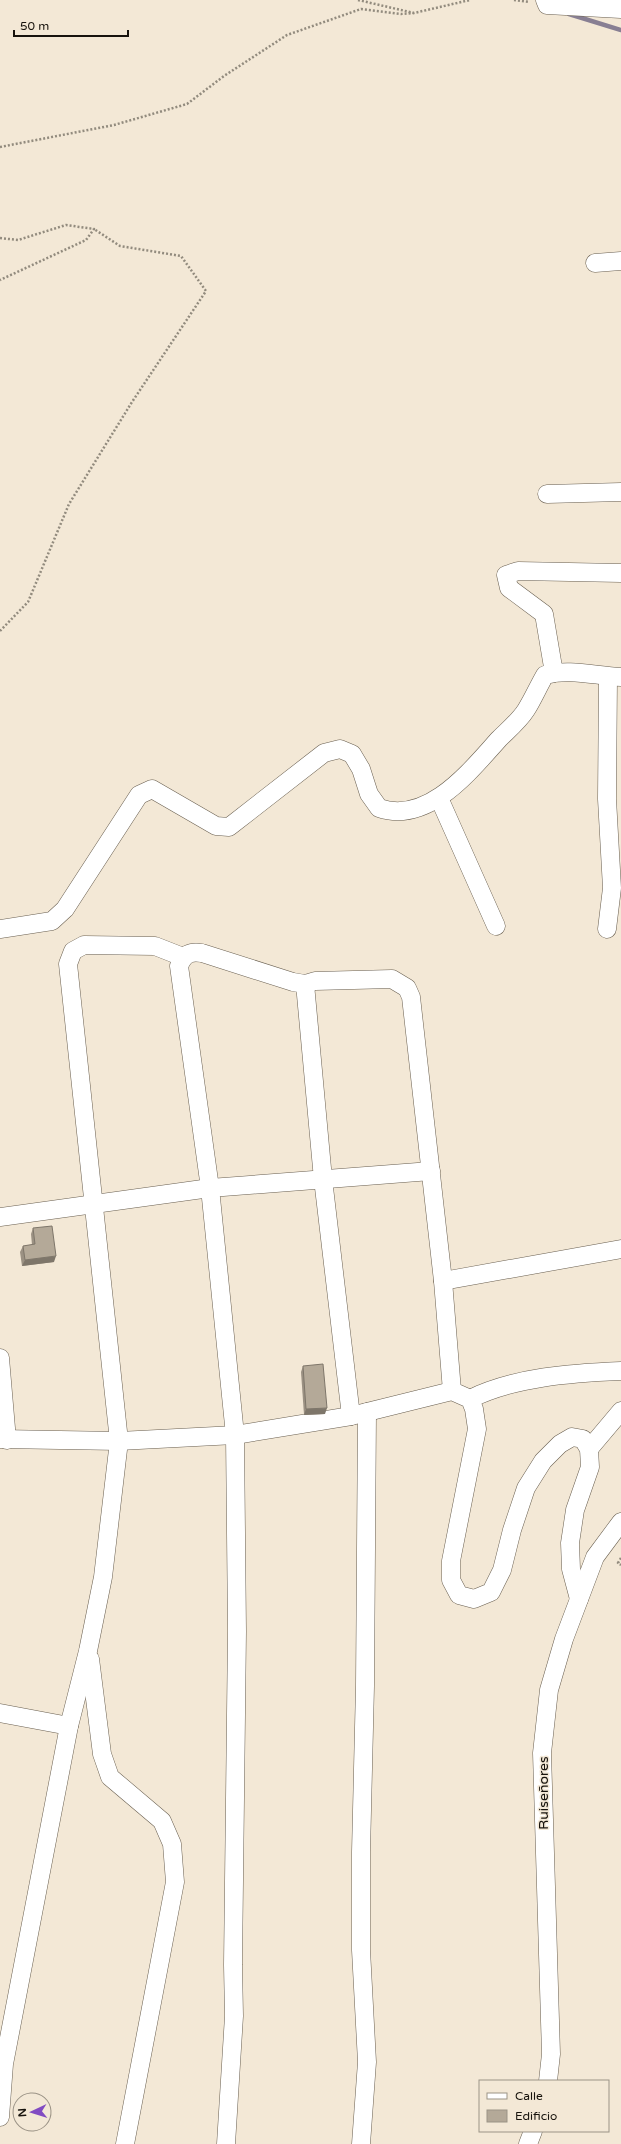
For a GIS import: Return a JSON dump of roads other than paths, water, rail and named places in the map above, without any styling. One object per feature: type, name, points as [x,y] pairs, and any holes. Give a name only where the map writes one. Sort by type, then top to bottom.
[{"type":"street","points":[[545,0],[548,5],[621,9]]},
{"type":"street","points":[[595,263],[621,261]]},
{"type":"street","points":[[547,494],[621,492]]},
{"type":"street","points":[[554,673],[544,614],[509,588],[506,575],[518,571],[621,573]]},
{"type":"street","points":[[0,929],[52,921],[65,909],[139,795],[152,789],[216,826],[229,827],[324,752],[340,749],[352,754],[358,761],[369,794],[380,808],[398,812],[406,811],[439,798],[465,777],[526,711],[545,675],[554,673],[614,677],[607,799],[612,888],[607,930]]},
{"type":"street","points":[[439,798],[496,926]]},
{"type":"street","points":[[0,2116],[4,2064],[69,1726],[88,1651],[103,1577],[119,1440],[68,964],[73,951],[84,945],[155,946],[183,957]]},
{"type":"street","points":[[226,2144],[234,2016],[233,1965],[237,1631],[235,1435],[210,1188],[179,966],[183,957],[192,952],[202,953],[293,982],[305,984],[315,981],[392,978],[407,988],[411,997],[431,1171],[443,1281],[452,1391]]},
{"type":"street","points":[[305,984],[323,1179],[359,1414],[365,1694],[361,1852],[361,1950],[367,2062],[361,2144]]},
{"type":"street","points":[[0,1217],[210,1188],[431,1171]]},
{"type":"street","points":[[443,1281],[621,1249]]},
{"type":"street","points":[[0,1358],[4,1440],[119,1440],[235,1435],[359,1414],[452,1391],[470,1399],[474,1409],[477,1429],[451,1561],[451,1580],[460,1595],[474,1599],[491,1592],[502,1570],[512,1530],[526,1488],[543,1461],[560,1444],[572,1437],[583,1439],[589,1449],[590,1467],[575,1510],[570,1543],[571,1570],[579,1599]]},
{"type":"street","points":[[470,1399],[491,1389],[574,1373],[621,1371]]},
{"type":"street","points":[[589,1449],[621,1411]]},
{"type":"street","name":"Ruiseñores","points":[[548,2080],[551,2054],[542,1753],[549,1690],[564,1639],[595,1557],[621,1522]]},
{"type":"street","points":[[88,1651],[102,1754],[110,1777],[162,1821],[172,1844],[175,1882],[125,2144]]},
{"type":"street","points":[[0,1714],[69,1726]]},
{"type":"street","points":[[528,2144],[533,2132]]},
{"type":"waterway","points":[[569,14],[621,30]]}]
